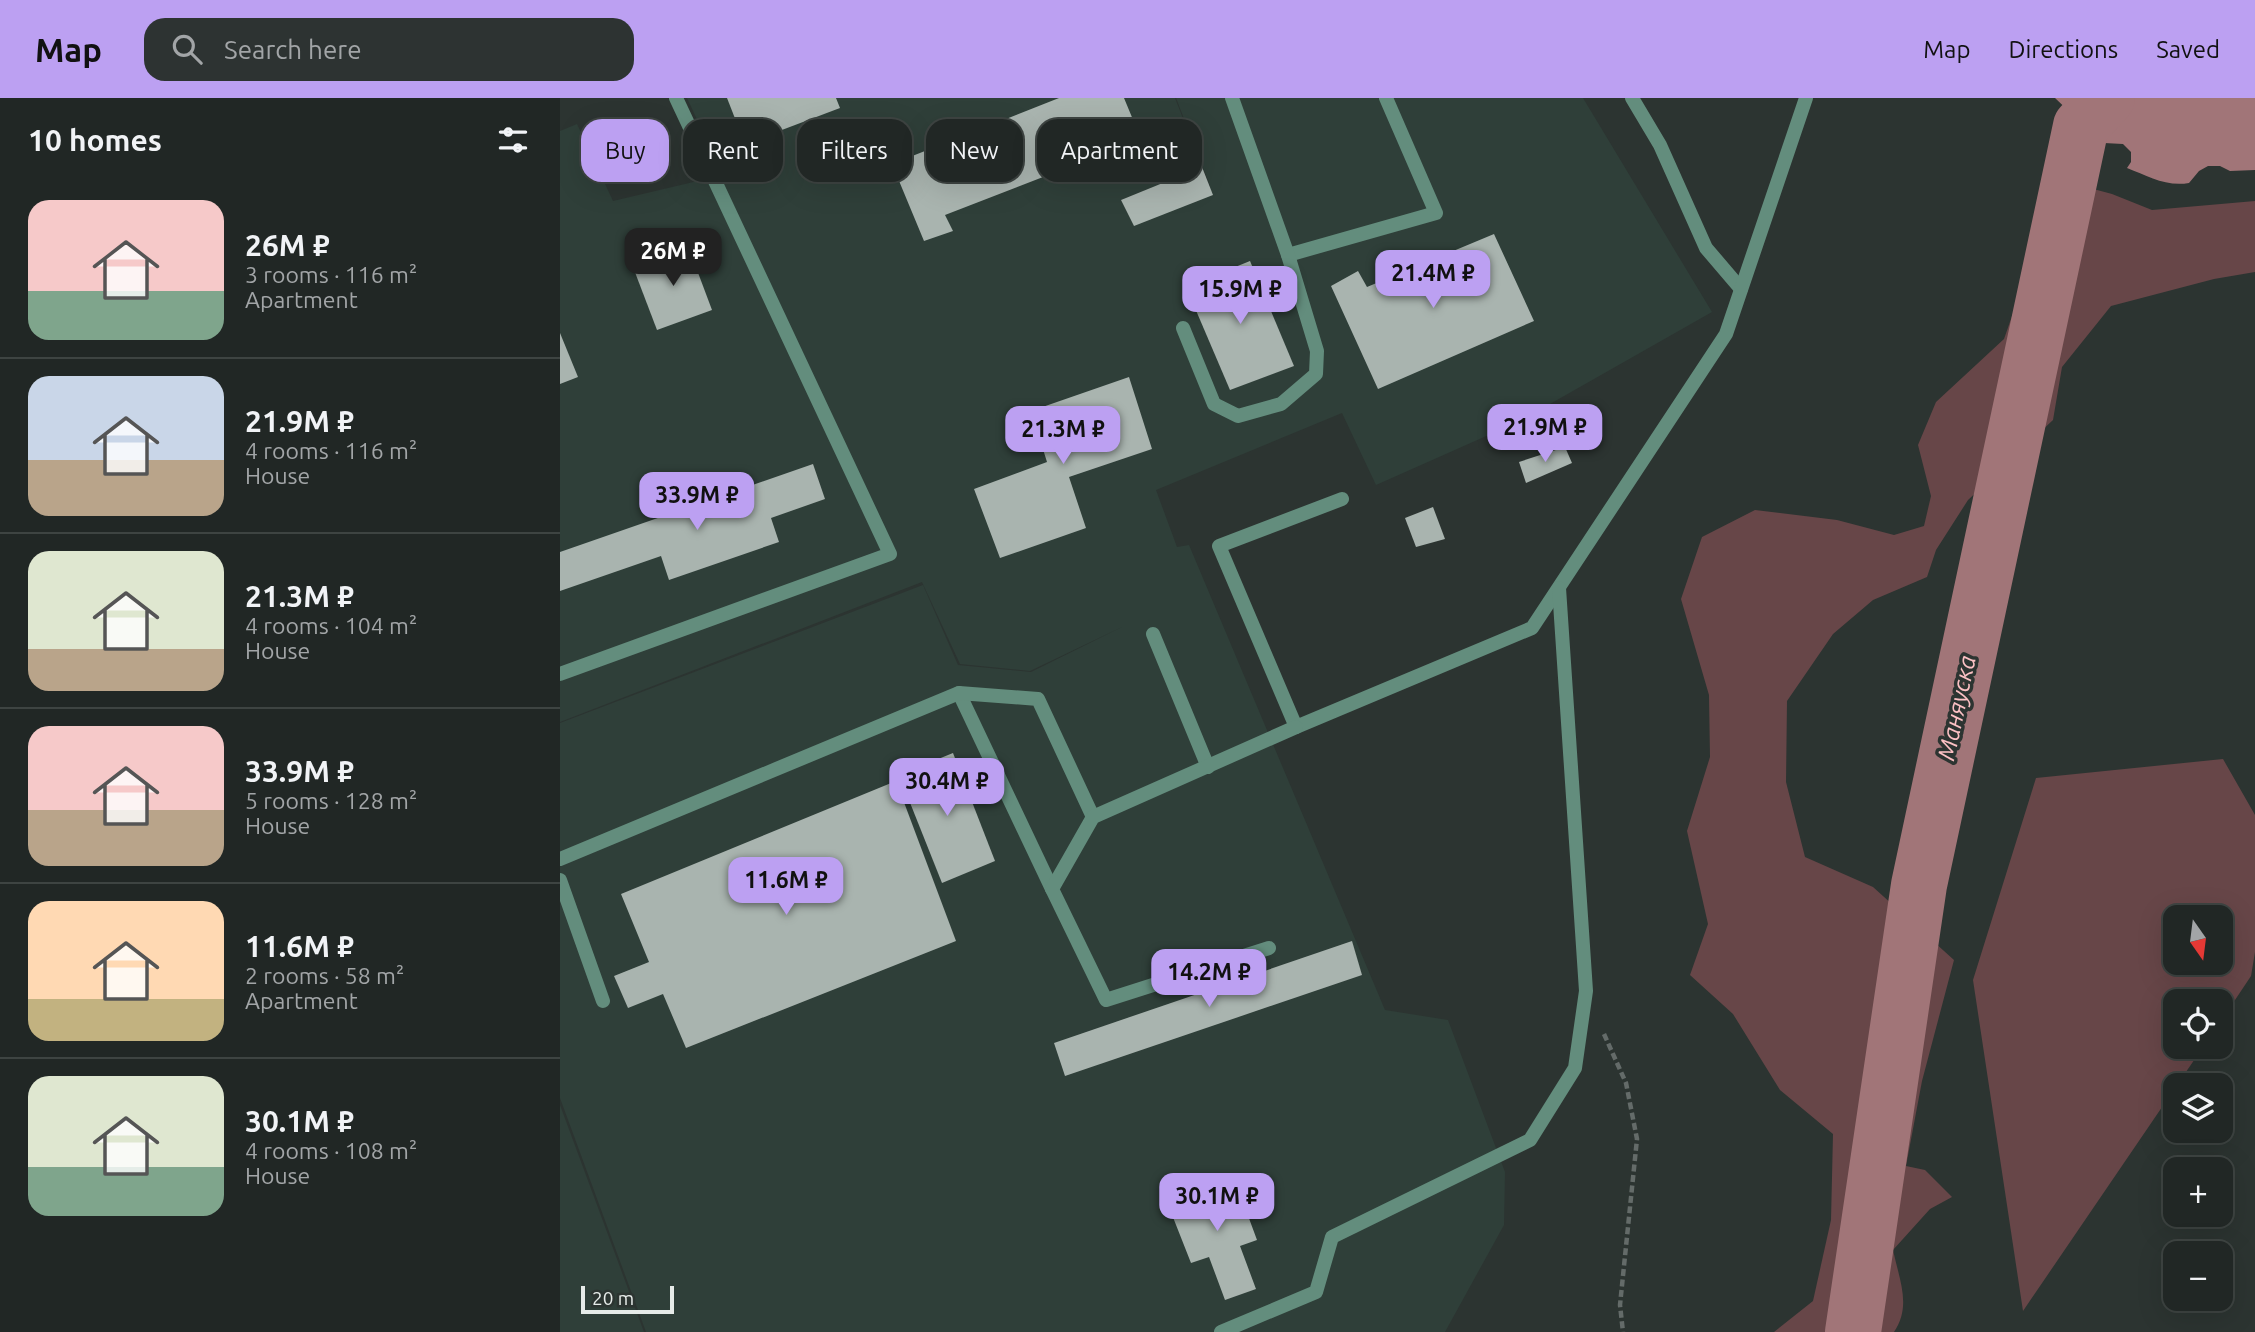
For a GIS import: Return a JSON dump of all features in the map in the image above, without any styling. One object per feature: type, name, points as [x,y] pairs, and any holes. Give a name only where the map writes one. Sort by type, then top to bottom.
[{"type":"lane","points":[[560,674],[890,554],[676,98]]},
{"type":"lane","points":[[1183,328],[1214,404],[1238,416],[1281,404],[1316,373],[1317,351],[1288,255],[1232,98]]},
{"type":"lane","points":[[1288,255],[1436,213],[1386,98]]},
{"type":"lane","points":[[1633,98],[1660,145],[1706,248],[1741,289]]},
{"type":"lane","points":[[1052,889],[1093,817],[1296,727],[1532,628],[1726,334],[1805,98]]},
{"type":"lane","points":[[1296,727],[1219,546],[1342,499]]},
{"type":"lane","points":[[1221,1332],[1316,1292],[1332,1237],[1530,1140],[1575,1068],[1586,991],[1559,588]]},
{"type":"lane","points":[[1153,634],[1208,767]]},
{"type":"lane","points":[[560,859],[959,693],[1038,699],[1093,817]]},
{"type":"lane","points":[[959,693],[1105,1000],[1269,948]]},
{"type":"lane","points":[[560,880],[603,1001]]},
{"type":"path","points":[[1586,991],[1626,1083],[1637,1139],[1620,1305],[1623,1332]]},
{"type":"shaded area","points":[[687,98],[1175,98],[1183,119],[1037,119],[1037,182],[1165,182],[1121,200],[1131,220],[1210,186],[1202,165],[1202,119],[1184,119],[1176,98],[1583,98],[1712,312],[1520,421],[1376,485],[1342,413],[1156,490],[1177,547],[1189,545],[1385,1010],[1448,1020],[1505,1172],[1504,1225],[1445,1332],[646,1332],[560,1098],[560,723],[923,585],[958,665],[1031,672],[1124,626],[1030,671],[960,664],[922,582],[560,722],[560,131],[577,124],[581,133],[581,182],[604,182],[613,201],[693,182],[783,182],[783,119],[697,119]]},
{"type":"shaded area","points":[[2055,98],[2255,98],[2255,170],[2230,171],[2220,166],[2208,166],[2199,171],[2189,183],[2181,184],[2150,177],[2127,168],[2131,162],[2131,152],[2123,144],[2104,143]]},
{"type":"shaded area","points":[[2045,176],[2112,194],[2152,210],[2255,201],[2255,272],[2214,279],[2111,306],[2062,367],[2053,420],[1968,500],[1936,550],[1927,577],[1873,600],[1833,634],[1787,701],[1786,782],[1805,857],[1873,887],[1954,960],[1922,1081],[1906,1166],[1925,1170],[1952,1197],[1930,1209],[1893,1250],[1903,1292],[1902,1312],[1894,1332],[1774,1332],[1813,1301],[1831,1220],[1833,1134],[1780,1090],[1733,1014],[1690,975],[1708,924],[1687,831],[1710,757],[1709,695],[1681,599],[1702,537],[1755,510],[1837,520],[1894,535],[1924,526],[1931,496],[1918,445],[1936,402],[2004,339],[2032,259]]},
{"type":"shaded area","points":[[2223,759],[2255,815],[2255,952],[2251,976],[2233,1003],[2233,989],[2163,989],[2163,1059],[2195,1059],[2185,1073],[2163,1073],[2163,1106],[2023,1311],[1973,980],[2036,778]]},
{"type":"shaded area","points":[[560,1105],[644,1332],[560,1332]]},
{"type":"building","points":[[727,98],[836,98],[840,108],[811,119],[797,119],[797,124],[783,130],[783,119],[735,119]]},
{"type":"building","points":[[1059,98],[1124,98],[1133,119],[1037,119],[1037,179],[945,215],[953,231],[924,241],[899,182],[912,182],[912,156],[926,151],[926,182],[1023,182],[1023,119],[1006,119]]},
{"type":"building","points":[[1202,167],[1213,195],[1134,226],[1121,200],[1165,182],[1202,182]]},
{"type":"building","points":[[1494,234],[1534,321],[1378,389],[1331,286],[1358,271],[1367,287]]},
{"type":"building","points":[[688,246],[712,310],[657,330],[633,267]]},
{"type":"building","points":[[1250,261],[1294,366],[1230,390],[1186,287]]},
{"type":"building","points":[[560,333],[578,377],[560,384]]},
{"type":"building","points":[[1129,377],[1152,449],[1069,477],[1086,528],[1000,558],[974,489],[1047,462],[1031,411]]},
{"type":"building","points":[[1565,447],[1572,463],[1526,483],[1519,462]]},
{"type":"building","points":[[813,464],[825,499],[771,518],[779,542],[669,580],[661,556],[560,591],[560,552]]},
{"type":"building","points":[[1433,507],[1445,539],[1416,547],[1405,518]]},
{"type":"building","points":[[953,753],[995,861],[942,883],[899,775]]},
{"type":"building","points":[[896,781],[956,941],[686,1048],[663,994],[628,1008],[614,976],[649,962],[621,894]]},
{"type":"building","points":[[1352,941],[1362,975],[1065,1076],[1054,1043]]},
{"type":"building","points":[[1233,1175],[1257,1240],[1240,1246],[1256,1289],[1225,1300],[1209,1257],[1191,1263],[1167,1202]]},
{"type":"waterway","name":"Маняуска","points":[[1853,1332],[1919,885],[2081,126],[2107,98]]}]
